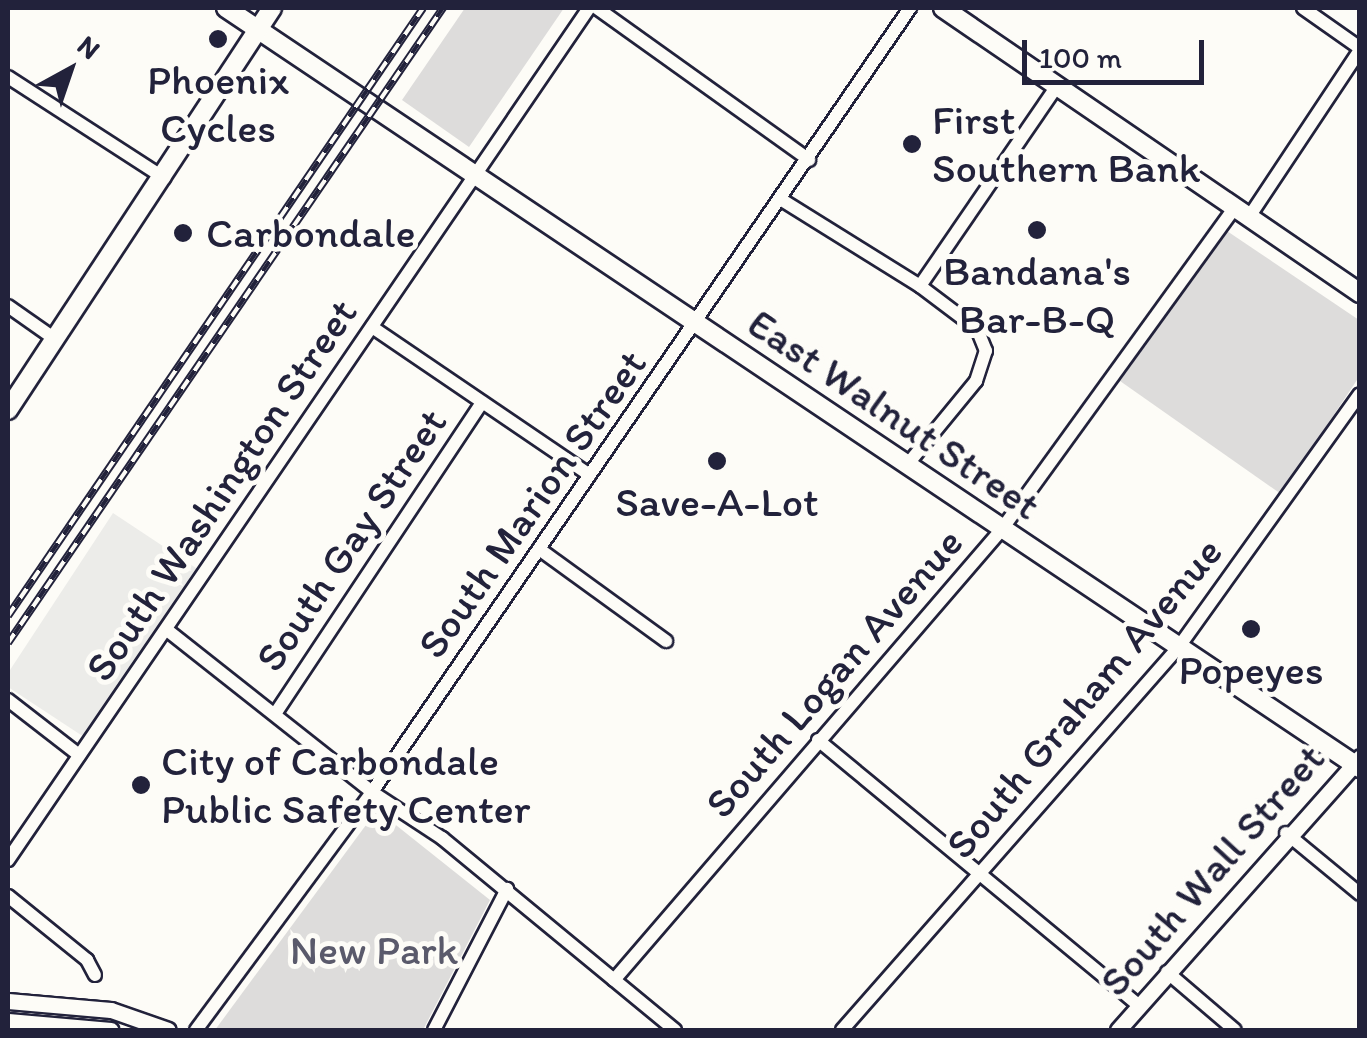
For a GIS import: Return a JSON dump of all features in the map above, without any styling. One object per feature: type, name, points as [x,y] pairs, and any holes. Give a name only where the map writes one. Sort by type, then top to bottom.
[{"type":"highway","name":"East Walnut Street","points":[[226,8],[1178,648],[1358,763]]},
{"type":"highway","points":[[8,410],[164,178],[272,8]]},
{"type":"highway","points":[[942,8],[1360,293]]},
{"type":"main road","name":"South Wall Street","points":[[1118,1030],[1286,832],[1358,763]]},
{"type":"main road","points":[[8,1001],[111,1010],[168,1030]]},
{"type":"main road","points":[[8,1021],[111,1030]]},
{"type":"street","points":[[593,8],[809,160]]},
{"type":"street","name":"South Washington Street","points":[[8,860],[476,173],[593,8]]},
{"type":"street","name":"South Marion Street","points":[[196,1030],[372,792],[698,324],[910,8]]},
{"type":"street","points":[[1302,8],[1360,49]]},
{"type":"street","name":"South Logan Avenue","points":[[614,980],[1002,529],[1242,213],[1360,49]]},
{"type":"street","points":[[8,78],[164,178]]},
{"type":"street","points":[[920,286],[1057,86]]},
{"type":"street","points":[[782,200],[920,286],[976,329],[986,351],[976,382],[907,465]]},
{"type":"street","points":[[8,306],[55,339]]},
{"type":"street","points":[[372,327],[590,475]]},
{"type":"street","name":"South Graham Avenue","points":[[842,1030],[1178,648],[1360,394]]},
{"type":"street","name":"South Gay Street","points":[[276,714],[482,402]]},
{"type":"street","points":[[539,549],[666,641]]},
{"type":"street","points":[[166,630],[372,792],[506,889],[673,1030]]},
{"type":"street","points":[[8,700],[79,755]]},
{"type":"street","points":[[818,740],[1139,1006]]},
{"type":"street","points":[[1286,832],[1360,894]]},
{"type":"street","points":[[434,1030],[506,889]]},
{"type":"street","points":[[8,896],[87,960],[95,975]]},
{"type":"street","points":[[1167,972],[1235,1030]]},
{"type":"shaded area","points":[[113,513],[199,570],[84,737],[8,687],[8,673]]},
{"type":"green space","points":[[465,8],[564,8],[469,147],[402,100]]},
{"type":"green space","points":[[1227,231],[1359,320],[1359,377],[1281,494],[1120,381]]},
{"type":"green space","name":"New Park","points":[[377,810],[490,900],[423,1030],[215,1030]]},
{"type":"railway","points":[[8,616],[423,8]]},
{"type":"railway","points":[[8,643],[443,8]]},
{"type":"place","name":"Phoenix Cycles","points":[[218,39]]},
{"type":"place","name":"First Southern Bank","points":[[912,144]]},
{"type":"place","name":"Bandana's Bar-B-Q","points":[[1037,230]]},
{"type":"place","name":"Carbondale","points":[[183,233]]},
{"type":"place","name":"Save-A-Lot","points":[[717,461]]},
{"type":"place","name":"Popeyes","points":[[1251,629]]},
{"type":"place","name":"City of Carbondale Public Safety Center","points":[[141,785]]}]
